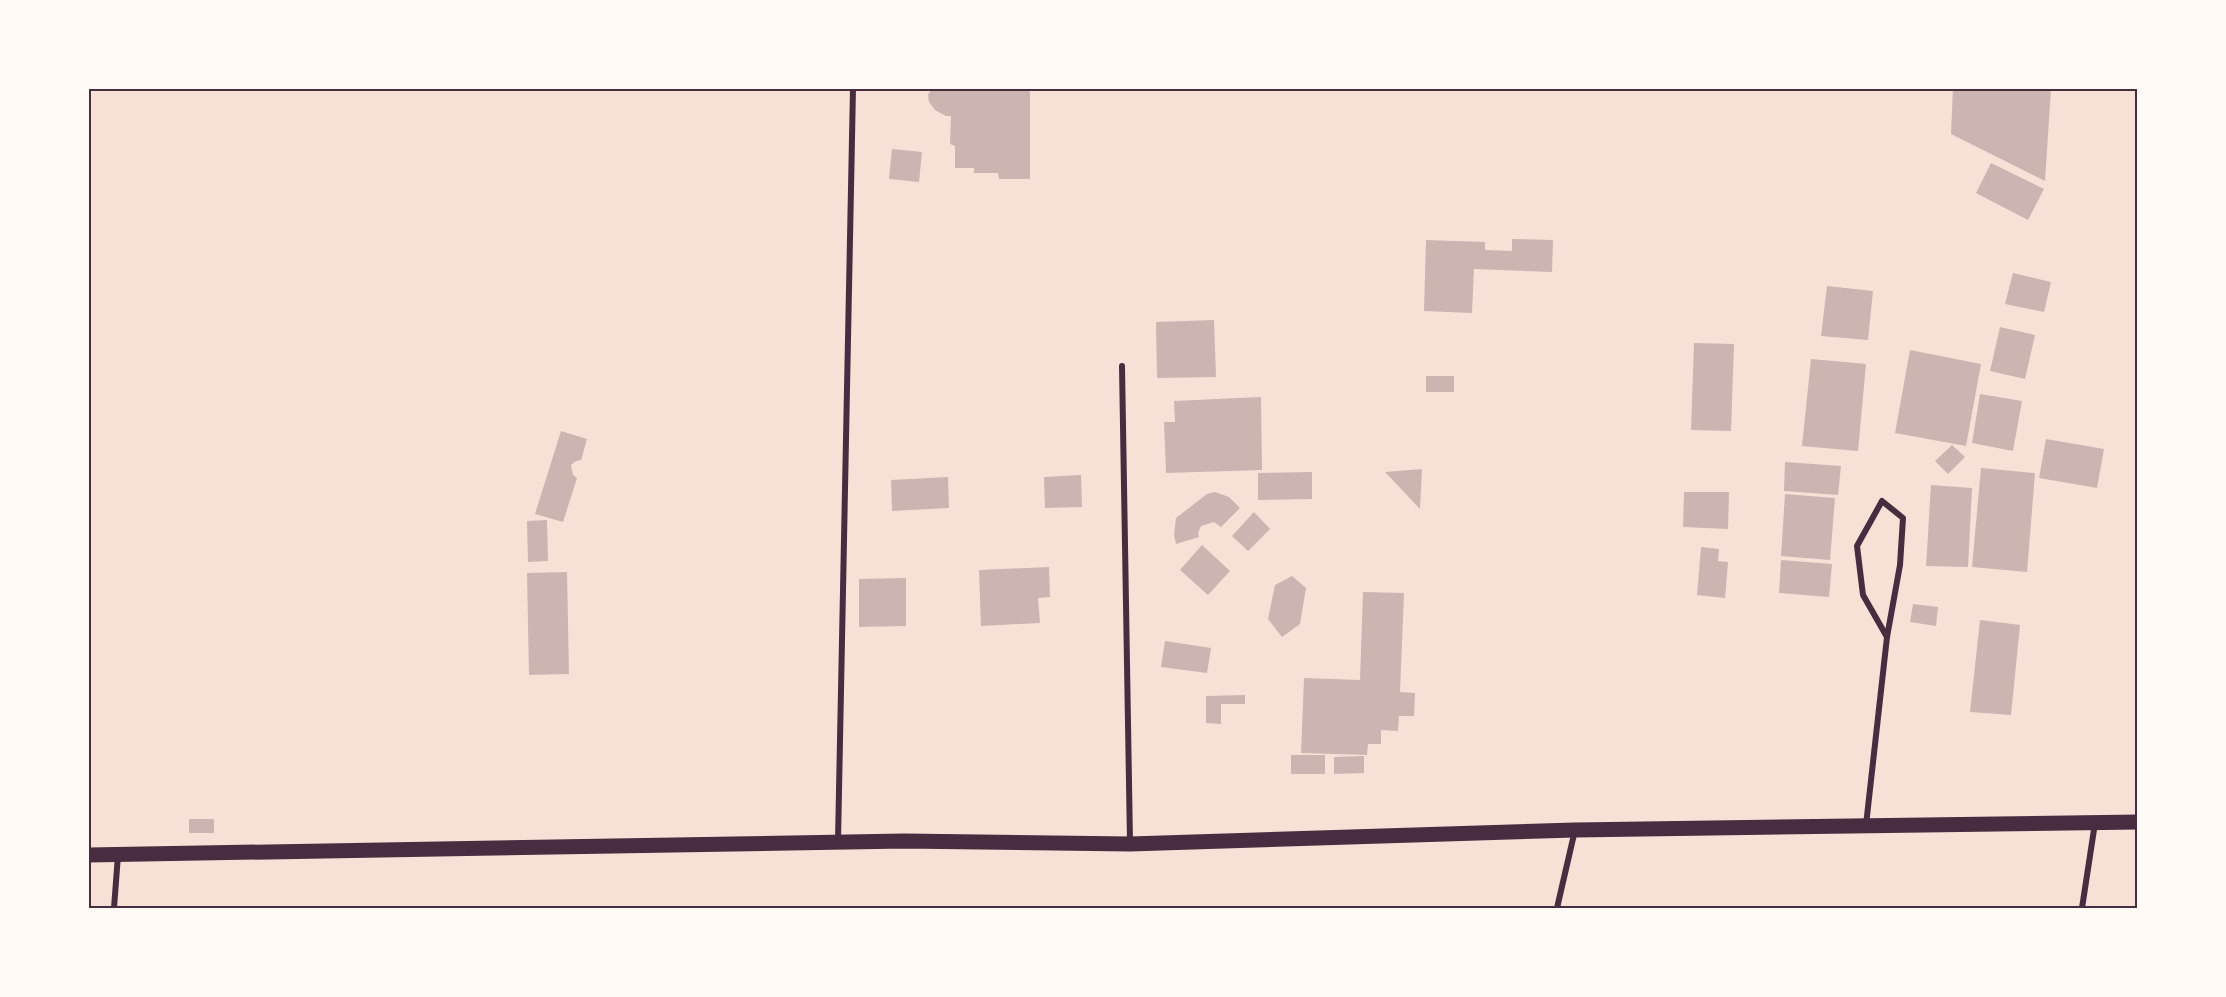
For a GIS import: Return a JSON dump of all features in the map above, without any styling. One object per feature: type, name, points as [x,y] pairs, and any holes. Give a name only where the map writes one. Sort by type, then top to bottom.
[{"type":"main road","points":[[88,855],[838,842],[1130,844],[1575,830],[2138,822]]},
{"type":"street","points":[[838,842],[853,88]]},
{"type":"street","points":[[1122,366],[1130,844]]},
{"type":"street","points":[[1866,826],[1887,637],[1900,565],[1903,518],[1882,501],[1857,546],[1863,595],[1887,637]]},
{"type":"street","points":[[2082,909],[2095,822]]},
{"type":"street","points":[[1557,909],[1575,830]]},
{"type":"street","points":[[114,909],[118,854]]},
{"type":"building","points":[[932,88],[1030,88],[1030,179],[999,179],[998,173],[974,173],[974,168],[955,168],[955,146],[950,144],[951,116],[935,110],[929,102],[928,95]]},
{"type":"building","points":[[1953,88],[2051,88],[2045,181],[1951,134]]},
{"type":"building","points":[[892,149],[922,152],[919,182],[889,179]]},
{"type":"building","points":[[1991,163],[2044,189],[2028,220],[1976,193]]},
{"type":"building","points":[[1512,239],[1553,240],[1552,272],[1474,269],[1472,313],[1424,311],[1426,240],[1485,242],[1485,250],[1512,251]]},
{"type":"building","points":[[2013,273],[2051,282],[2044,312],[2005,304]]},
{"type":"building","points":[[1827,286],[1873,291],[1868,340],[1821,336]]},
{"type":"building","points":[[1214,320],[1216,377],[1157,378],[1156,322]]},
{"type":"building","points":[[2000,327],[2035,335],[2025,379],[1990,371]]},
{"type":"building","points":[[1694,343],[1734,344],[1731,431],[1691,430]]},
{"type":"building","points":[[1910,350],[1981,364],[1966,446],[1895,433]]},
{"type":"building","points":[[1811,359],[1866,364],[1858,451],[1802,446]]},
{"type":"building","points":[[1426,376],[1454,376],[1454,392],[1426,392]]},
{"type":"building","points":[[1980,394],[2022,401],[2013,451],[1972,443]]},
{"type":"building","points":[[1261,397],[1262,470],[1166,473],[1164,422],[1175,422],[1174,401]]},
{"type":"building","points":[[561,431],[587,439],[581,460],[571,465],[573,475],[577,478],[563,522],[535,514]]},
{"type":"building","points":[[2046,439],[2104,449],[2097,488],[2039,478]]},
{"type":"building","points":[[1952,445],[1965,457],[1948,474],[1935,461]]},
{"type":"building","points":[[1785,462],[1841,466],[1838,495],[1784,491]]},
{"type":"building","points":[[1981,468],[2035,473],[2027,572],[1972,567]]},
{"type":"building","points":[[1422,469],[1420,509],[1385,472]]},
{"type":"building","points":[[1312,472],[1312,499],[1258,500],[1258,473]]},
{"type":"building","points":[[1081,475],[1082,507],[1045,508],[1044,477]]},
{"type":"building","points":[[948,477],[949,508],[892,511],[891,480]]},
{"type":"building","points":[[1931,485],[1972,488],[1968,567],[1926,566]]},
{"type":"building","points":[[1215,492],[1229,497],[1240,508],[1221,527],[1214,522],[1201,526],[1199,537],[1176,544],[1174,535],[1176,518],[1207,494]]},
{"type":"building","points":[[1684,492],[1729,492],[1728,529],[1683,527]]},
{"type":"building","points":[[1785,494],[1835,498],[1830,560],[1781,556]]},
{"type":"building","points":[[1254,512],[1270,529],[1248,551],[1232,536]]},
{"type":"building","points":[[547,520],[548,561],[528,562],[527,521]]},
{"type":"building","points":[[1202,545],[1230,571],[1208,595],[1180,570]]},
{"type":"building","points":[[1701,547],[1719,549],[1718,561],[1728,562],[1725,598],[1697,595]]},
{"type":"building","points":[[1781,560],[1832,564],[1829,597],[1779,593]]},
{"type":"building","points":[[1049,567],[1050,597],[1038,598],[1040,623],[981,626],[979,570]]},
{"type":"building","points":[[567,572],[569,674],[529,675],[527,573]]},
{"type":"building","points":[[1292,576],[1306,588],[1300,624],[1282,637],[1268,619],[1275,585]]},
{"type":"building","points":[[906,578],[906,626],[859,627],[859,579]]},
{"type":"building","points":[[1363,592],[1404,593],[1400,692],[1415,693],[1414,716],[1399,716],[1398,731],[1381,730],[1381,744],[1368,744],[1367,755],[1301,753],[1304,678],[1360,680]]},
{"type":"building","points":[[1913,604],[1938,607],[1936,626],[1910,622]]},
{"type":"building","points":[[1980,620],[2020,625],[2011,715],[1970,712]]},
{"type":"building","points":[[1165,641],[1211,648],[1207,673],[1161,667]]},
{"type":"building","points":[[1245,695],[1245,704],[1221,704],[1221,724],[1206,723],[1206,696]]},
{"type":"building","points":[[1291,755],[1325,755],[1325,774],[1291,774]]},
{"type":"building","points":[[1364,756],[1364,773],[1334,774],[1334,757]]},
{"type":"building","points":[[189,819],[214,819],[214,833],[189,833]]}]
